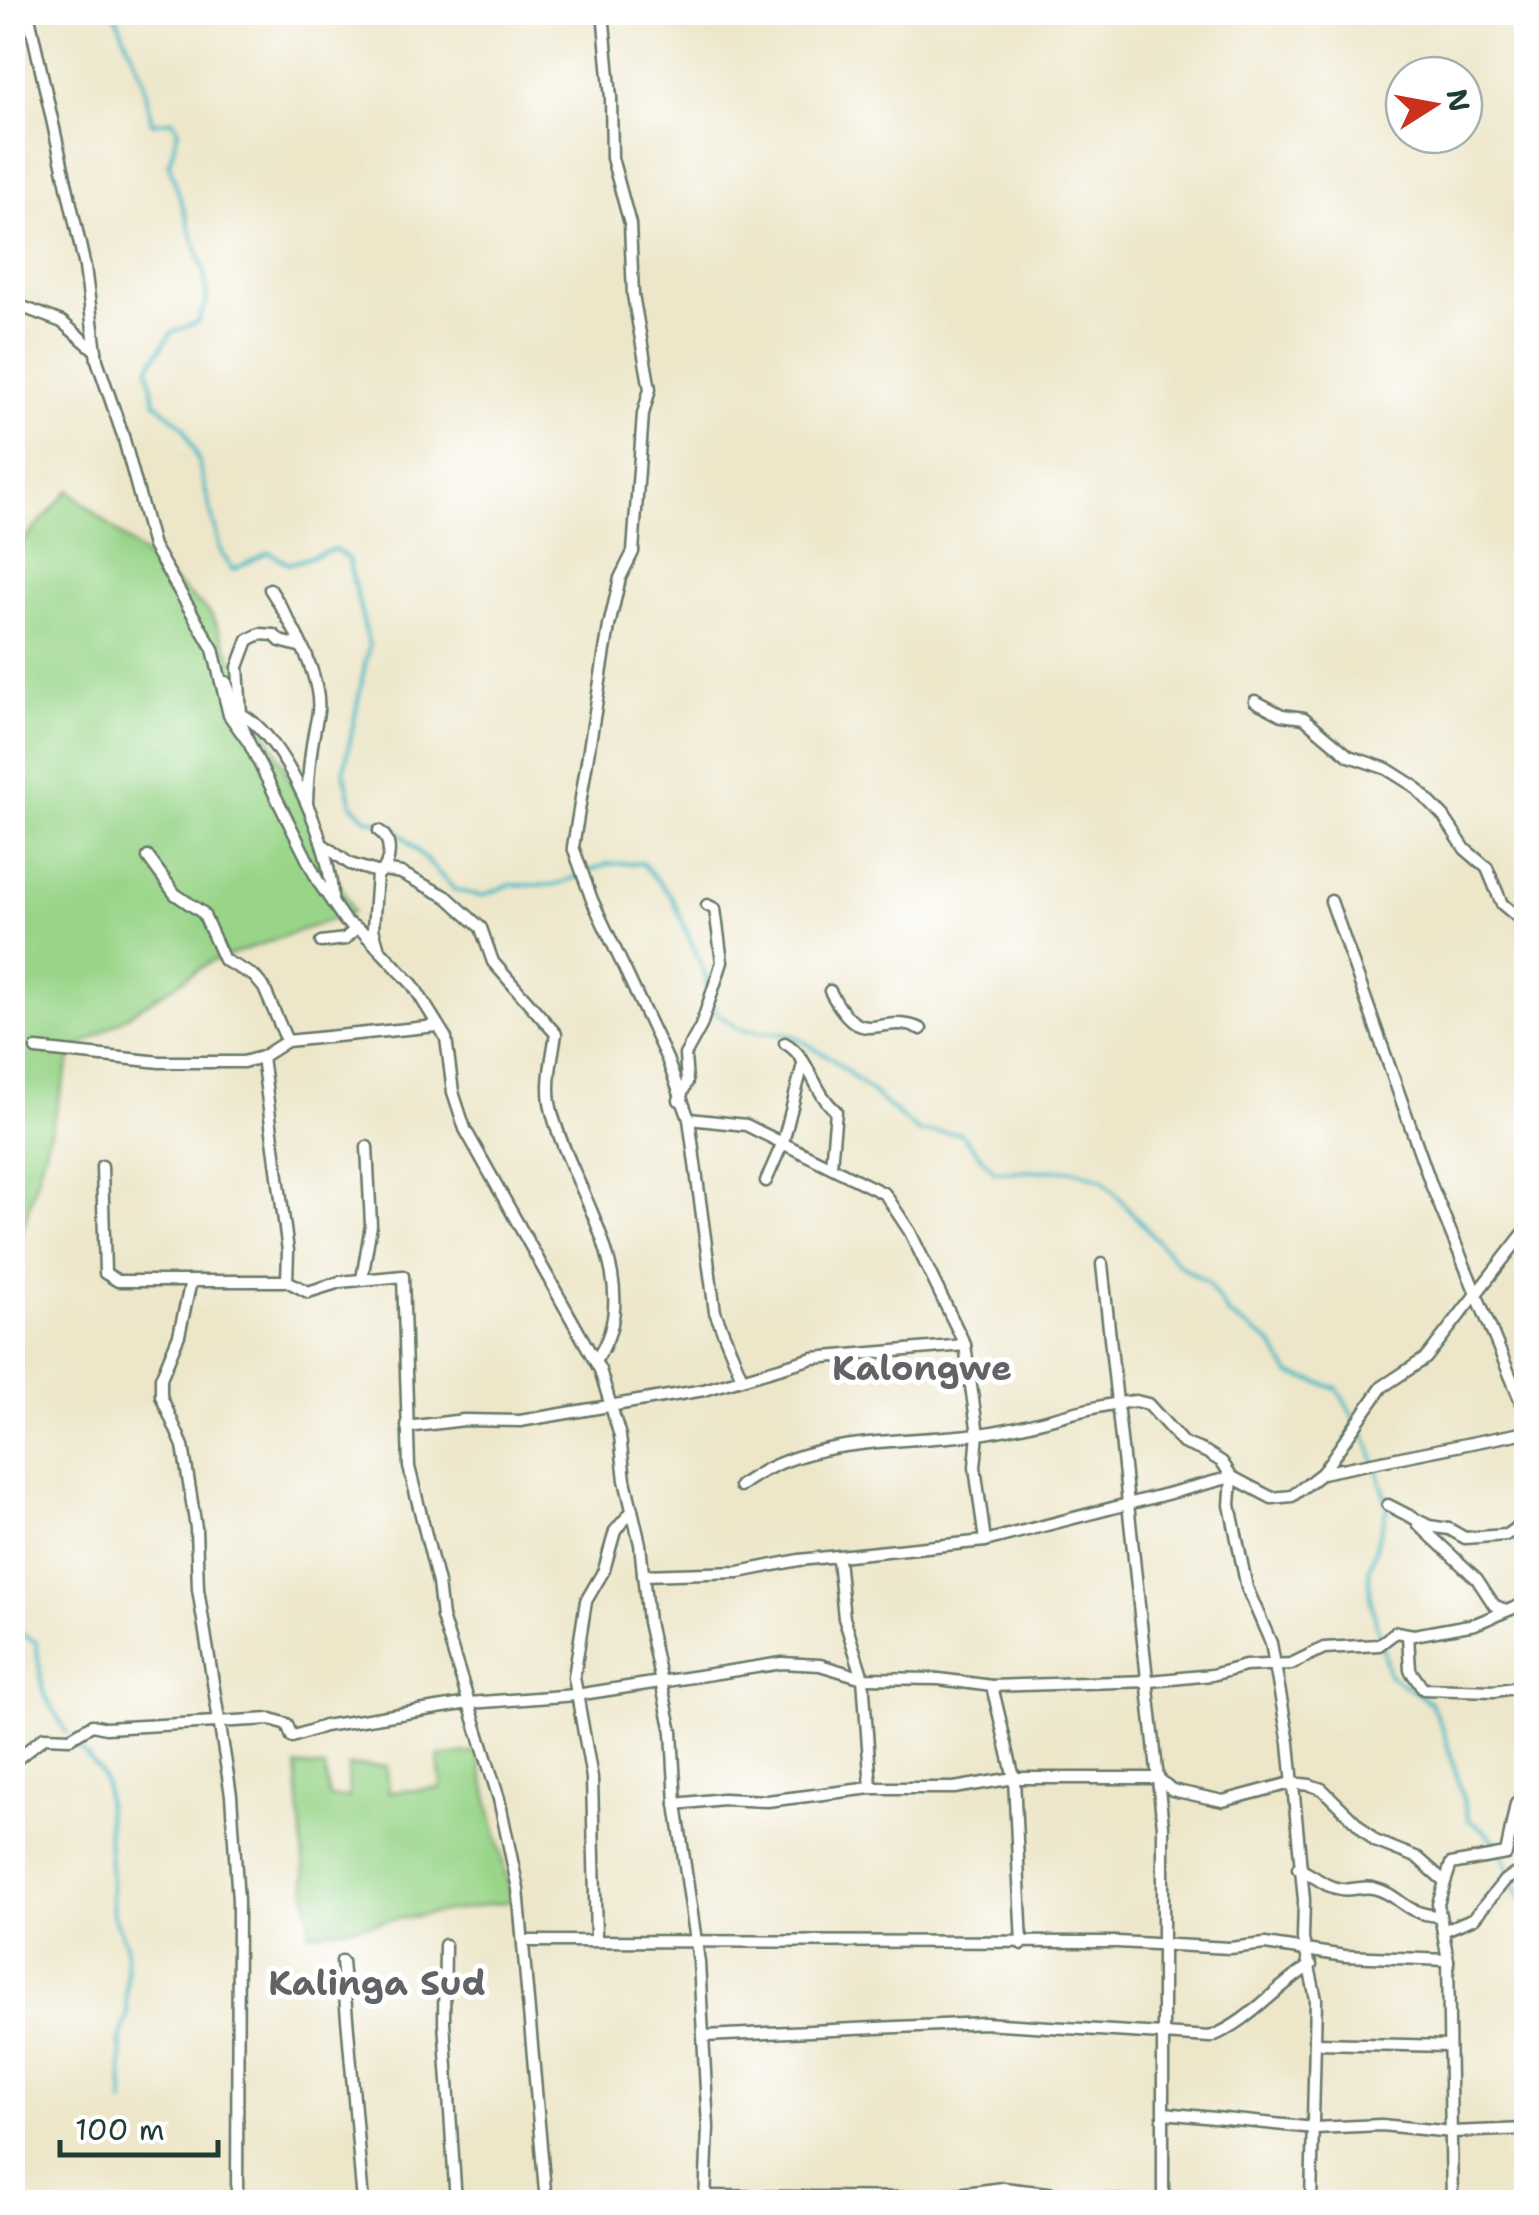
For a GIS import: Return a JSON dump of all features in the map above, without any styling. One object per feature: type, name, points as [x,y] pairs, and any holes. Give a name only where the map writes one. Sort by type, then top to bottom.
[{"type":"street","points":[[28,12],[85,267],[96,351],[153,546],[186,598],[220,667],[249,742]]},
{"type":"street","points":[[603,12],[612,158],[630,224],[633,295],[650,389],[644,406],[633,552],[620,578],[610,626],[573,846],[634,997],[667,1059],[689,1119],[715,1312],[742,1378]]},
{"type":"street","points":[[12,303],[62,322],[96,351]]},
{"type":"street","points":[[270,589],[307,656]]},
{"type":"street","points":[[240,714],[238,668],[248,640],[260,634],[274,635],[280,641],[302,646],[318,713],[310,739],[307,808]]},
{"type":"street","points":[[220,667],[224,702],[249,742],[332,903],[413,985],[450,1047],[453,1092],[465,1129],[595,1362],[612,1404],[672,1732],[676,1804],[698,1940],[704,2036],[705,2199],[926,2198],[1004,2188],[1128,2202]]},
{"type":"street","points":[[1255,701],[1282,716],[1304,718],[1349,756],[1386,769],[1414,786],[1444,817],[1465,849],[1487,868],[1502,904],[1526,924]]},
{"type":"street","points":[[240,714],[259,727],[284,760],[330,866],[332,903]]},
{"type":"street","points":[[378,947],[373,929],[380,872],[389,845],[387,836],[380,831]]},
{"type":"street","points":[[320,843],[350,864],[401,874],[447,897],[482,928],[493,962],[556,1034],[551,1110],[601,1232],[613,1283],[607,1336],[595,1362]]},
{"type":"street","points":[[148,857],[175,894],[203,913],[224,960],[254,976],[264,988],[287,1040]]},
{"type":"street","points":[[1331,901],[1407,1120],[1526,1414]]},
{"type":"street","points":[[679,1100],[687,1082],[686,1055],[701,1026],[722,962],[715,909],[707,905]]},
{"type":"street","points":[[320,942],[346,939],[356,928]]},
{"type":"street","points":[[830,991],[837,1009],[858,1026],[912,1026],[921,1030]]},
{"type":"street","points":[[36,1049],[160,1062],[243,1062],[262,1057],[287,1040],[437,1026]]},
{"type":"street","points":[[785,1043],[803,1062],[821,1100],[836,1111],[831,1165]]},
{"type":"street","points":[[262,1057],[288,1251],[287,1281]]},
{"type":"street","points":[[766,1181],[783,1142],[803,1062]]},
{"type":"street","points":[[689,1119],[746,1126],[885,1194],[910,1232],[965,1346],[978,1434],[975,1467],[985,1541]]},
{"type":"street","points":[[362,1280],[371,1225],[367,1146]]},
{"type":"street","points":[[102,1166],[105,1273],[118,1281],[287,1281],[308,1292],[395,1275],[406,1284],[409,1467],[438,1583],[437,1598],[499,1799],[525,1941],[546,2202]]},
{"type":"street","points":[[740,1486],[808,1454],[896,1440],[978,1434],[1114,1403],[1148,1404],[1173,1436],[1222,1462],[1232,1477],[1272,1498],[1292,1496],[1322,1473],[1382,1387],[1426,1358],[1479,1296],[1526,1230]]},
{"type":"street","points":[[1102,1264],[1114,1403],[1151,1681],[1163,1826],[1162,2202]]},
{"type":"street","points":[[191,1281],[179,1335],[160,1378],[161,1396],[186,1462],[232,1796],[238,1901],[237,2202]]},
{"type":"street","points":[[407,1427],[464,1420],[502,1424],[704,1390],[849,1352],[965,1346]]},
{"type":"street","points":[[1322,1473],[1526,1432]]},
{"type":"street","points":[[643,1575],[740,1572],[768,1564],[985,1541],[1232,1477]]},
{"type":"street","points":[[1232,1477],[1230,1506],[1247,1588],[1270,1643],[1289,1743],[1316,2043],[1311,2202]]},
{"type":"street","points":[[1388,1505],[1465,1538],[1506,1535],[1526,1520]]},
{"type":"street","points":[[596,1938],[592,1778],[576,1695],[586,1602],[604,1570],[615,1530],[632,1511]]},
{"type":"street","points":[[1413,1516],[1439,1547],[1477,1579],[1494,1605],[1505,1610]]},
{"type":"street","points":[[838,1559],[844,1618],[864,1678],[871,1788]]},
{"type":"street","points":[[12,1763],[44,1738],[70,1738],[92,1725],[271,1719],[287,1724],[292,1738],[324,1726],[469,1703],[576,1695],[804,1662],[864,1678],[939,1679],[992,1686],[1151,1681],[1274,1663],[1291,1664],[1324,1648],[1379,1645],[1396,1632],[1408,1635],[1475,1624],[1526,1603]]},
{"type":"street","points":[[1408,1635],[1410,1670],[1423,1689],[1495,1691],[1526,1686]]},
{"type":"street","points":[[992,1686],[1014,1778],[1022,1944]]},
{"type":"street","points":[[676,1804],[722,1799],[767,1801],[871,1788],[954,1788],[1014,1778],[1158,1778],[1172,1790],[1222,1801],[1291,1782],[1322,1790],[1375,1841],[1418,1858],[1444,1880]]},
{"type":"street","points":[[1452,2202],[1448,1960],[1438,1916],[1444,1880],[1451,1864],[1460,1859],[1506,1854],[1516,1804],[1526,1791]]},
{"type":"street","points":[[1298,1868],[1324,1885],[1345,1890],[1372,1888],[1396,1899],[1410,1914],[1438,1916]]},
{"type":"street","points":[[1443,1932],[1474,1918],[1505,1880],[1526,1868]]},
{"type":"street","points":[[525,1941],[596,1938],[1266,1944],[1308,1952],[1448,1960]]},
{"type":"street","points":[[446,1945],[444,2022],[456,2202]]},
{"type":"street","points":[[342,1961],[363,2202]]},
{"type":"street","points":[[704,2036],[984,2024],[1210,2037],[1235,2027],[1278,1985],[1311,1965]]},
{"type":"street","points":[[1316,2043],[1449,2046]]},
{"type":"street","points":[[1164,2112],[1315,2128],[1380,2124],[1452,2132],[1526,2129]]},
{"type":"green space","points":[[69,490],[211,614],[353,912],[210,962],[72,1052],[13,1265],[13,553]]},
{"type":"green space","points":[[477,1752],[512,1901],[310,1933],[296,1766],[325,1768],[329,1797],[349,1798],[348,1766],[387,1766],[389,1792],[441,1788],[438,1757]]},
{"type":"waterway","points":[[114,12],[143,78],[152,123],[173,120],[178,131],[169,164],[204,271],[207,301],[198,322],[171,333],[148,368],[155,402],[184,427],[198,460],[221,553],[233,570],[269,552],[289,564],[335,549],[348,559],[369,645],[344,771],[352,804],[367,819],[393,826],[455,890],[481,896],[510,885],[557,885],[607,864],[642,863],[672,897],[706,977],[708,996]]},
{"type":"waterway","points":[[713,1005],[718,1014],[740,1030],[792,1035],[831,1058],[919,1132],[960,1133],[995,1172],[1073,1170],[1102,1179],[1179,1265],[1207,1282],[1229,1315],[1271,1343],[1290,1374],[1337,1388],[1369,1444],[1388,1505],[1369,1571],[1370,1597],[1389,1675],[1430,1702],[1443,1729],[1469,1820],[1495,1841],[1513,1885],[1526,1904]]},
{"type":"waterway","points":[[12,1629],[36,1642],[43,1692],[67,1733]]},
{"type":"waterway","points":[[73,1741],[99,1770],[105,1784],[113,1916],[126,1944],[127,2015],[120,2040],[124,2103]]},
{"type":"district","name":"Kalongwe","points":[[922,1368]]},
{"type":"district","name":"Kalinga Sud","points":[[377,1983]]}]
